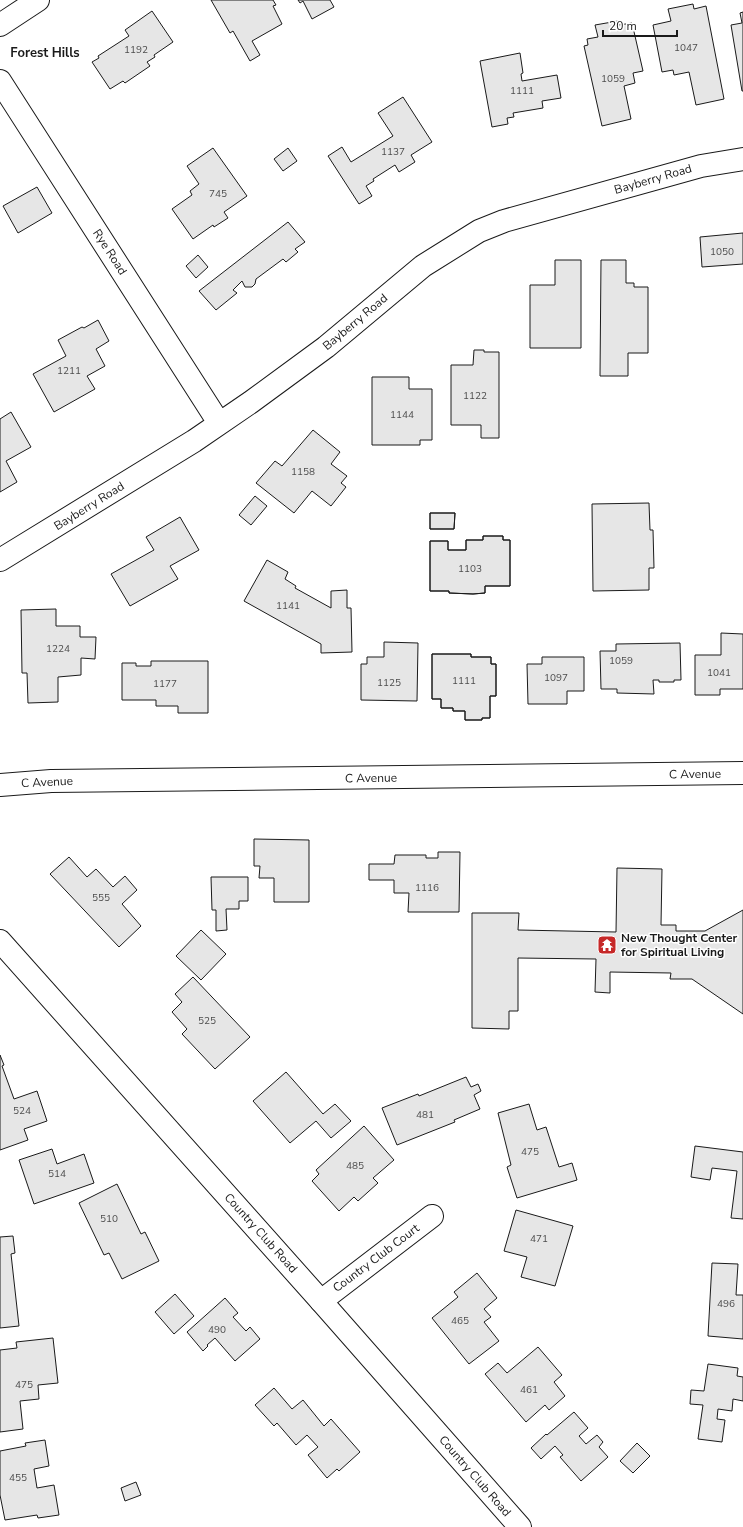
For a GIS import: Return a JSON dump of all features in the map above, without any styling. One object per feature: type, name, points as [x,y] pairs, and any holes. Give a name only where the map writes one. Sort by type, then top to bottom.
[{"type":"street","points":[[0,25],[38,0]]},
{"type":"street","name":"Rye Road","points":[[0,81],[219,423]]},
{"type":"street","name":"Bayberry Road","points":[[0,560],[194,440],[251,402],[326,347],[423,266],[479,231],[504,221],[701,166],[743,159]]},
{"type":"street","name":"C Avenue","points":[[0,785],[51,781],[743,773]]},
{"type":"street","name":"Country Club Road","points":[[0,941],[321,1300],[520,1527]]},
{"type":"street","name":"Country Club Court","points":[[321,1300],[432,1216]]},
{"type":"building","points":[[211,0],[273,0],[276,5],[273,6],[282,24],[252,41],[260,55],[250,61],[233,31],[230,33]]},
{"type":"building","points":[[298,0],[330,0],[334,7],[312,19],[303,1],[300,3]]},
{"type":"building","points":[[693,4],[694,9],[706,6],[724,99],[696,105],[689,72],[674,75],[673,70],[662,72],[653,25],[671,21],[668,9]]},
{"type":"building","points":[[152,11],[173,42],[154,55],[155,57],[147,62],[150,66],[125,83],[123,81],[110,89],[92,62],[99,58],[98,56],[129,36],[125,30]]},
{"type":"building","points":[[743,12],[742,91],[731,25],[742,23],[740,13]]},
{"type":"building","points":[[618,21],[619,25],[632,23],[643,71],[633,73],[635,83],[624,86],[631,119],[602,126],[584,46],[588,45],[587,39],[598,37],[595,25]]},
{"type":"building","points":[[520,53],[523,73],[521,74],[522,81],[557,75],[561,98],[542,101],[543,108],[513,113],[514,117],[507,118],[508,124],[492,127],[480,61]]},
{"type":"building","points":[[403,97],[432,142],[411,155],[415,162],[399,172],[395,165],[373,179],[374,181],[366,186],[372,196],[359,204],[328,156],[342,147],[351,162],[393,136],[378,113]]},
{"type":"building","points":[[213,148],[247,196],[224,212],[228,218],[214,227],[213,225],[193,239],[172,209],[192,195],[190,191],[199,184],[187,166]]},
{"type":"building","points":[[288,148],[297,161],[283,171],[274,159]]},
{"type":"building","points":[[37,187],[52,213],[18,233],[3,206]]},
{"type":"building","points":[[288,222],[305,242],[295,249],[298,252],[286,262],[283,259],[256,279],[255,284],[252,287],[245,287],[242,281],[233,290],[237,293],[216,310],[199,291]]},
{"type":"building","points":[[743,233],[743,264],[702,267],[700,237]]},
{"type":"building","points":[[198,255],[208,267],[196,278],[186,266]]},
{"type":"building","points":[[555,260],[581,260],[581,348],[530,348],[530,285],[555,285]]},
{"type":"building","points":[[601,260],[626,260],[626,283],[634,283],[634,287],[648,287],[648,353],[628,353],[628,376],[600,376]]},
{"type":"building","points":[[98,320],[109,341],[96,349],[105,366],[87,376],[95,389],[54,412],[33,374],[66,356],[58,340]]},
{"type":"building","points":[[474,350],[499,352],[499,438],[481,438],[481,425],[451,425],[451,365],[473,365]]},
{"type":"building","points":[[372,377],[409,377],[409,389],[432,389],[432,440],[420,440],[420,445],[372,445]]},
{"type":"building","points":[[11,412],[31,447],[6,461],[17,482],[0,492],[0,419]]},
{"type":"building","points":[[313,430],[340,452],[331,464],[347,476],[341,483],[346,487],[331,506],[312,491],[294,513],[256,483],[275,461],[282,466]]},
{"type":"building","points":[[255,496],[267,506],[251,525],[239,515]]},
{"type":"building","points":[[649,503],[650,530],[653,530],[654,568],[649,568],[649,590],[593,591],[592,504]]},
{"type":"building","points":[[430,513],[455,513],[454,529],[430,529]]},
{"type":"building","points":[[430,513],[455,513],[454,529],[430,529]]},
{"type":"building","points":[[180,517],[199,550],[170,566],[178,579],[130,606],[111,574],[154,550],[146,537]]},
{"type":"building","points":[[483,536],[503,536],[503,540],[510,540],[510,586],[485,586],[485,593],[473,594],[449,593],[449,591],[430,591],[430,541],[448,541],[448,550],[466,550],[466,540],[483,540]]},
{"type":"building","points":[[483,536],[503,536],[503,540],[510,540],[510,586],[485,586],[485,593],[473,594],[449,593],[449,591],[430,591],[430,541],[448,541],[448,550],[466,550],[466,540],[483,540]]},
{"type":"building","points":[[267,560],[288,572],[285,579],[296,586],[295,588],[331,608],[331,591],[347,590],[347,608],[351,608],[352,652],[321,653],[321,644],[244,601]]},
{"type":"building","points":[[56,609],[56,626],[80,626],[80,637],[96,637],[95,659],[81,658],[81,675],[58,677],[58,702],[28,703],[27,673],[22,673],[21,610]]},
{"type":"building","points":[[721,633],[743,634],[743,689],[720,689],[720,695],[695,695],[695,655],[721,655]]},
{"type":"building","points":[[384,642],[418,643],[417,701],[361,700],[361,664],[367,664],[367,657],[384,657]]},
{"type":"building","points":[[680,643],[681,680],[674,680],[674,682],[659,682],[659,680],[653,680],[654,694],[617,693],[617,689],[601,689],[600,651],[616,651],[616,644]]},
{"type":"building","points":[[432,654],[471,654],[471,657],[491,657],[491,664],[496,664],[496,696],[490,696],[490,718],[482,718],[482,720],[465,720],[465,711],[453,711],[453,708],[441,708],[441,699],[432,699]]},
{"type":"building","points":[[432,654],[471,654],[471,657],[491,657],[491,664],[496,664],[496,696],[490,696],[490,718],[482,718],[482,720],[465,720],[465,711],[453,711],[453,708],[441,708],[441,699],[432,699]]},
{"type":"building","points":[[542,657],[584,657],[584,691],[567,691],[567,704],[528,704],[527,664],[542,664]]},
{"type":"building","points":[[151,661],[208,661],[208,713],[178,713],[178,706],[156,706],[156,700],[122,700],[122,663],[136,663],[136,666],[151,666]]},
{"type":"building","points":[[254,839],[309,840],[309,902],[274,902],[274,878],[259,878],[260,866],[254,866]]},
{"type":"building","points":[[438,852],[460,852],[459,912],[408,912],[409,893],[394,893],[394,880],[369,880],[369,864],[394,864],[395,855],[426,855],[426,858],[438,858]]},
{"type":"building","points":[[69,857],[87,877],[96,869],[113,887],[125,876],[137,890],[122,904],[141,926],[119,947],[50,874]]},
{"type":"building","name":"New Thought Center for Spiritual Living","points":[[617,868],[662,869],[661,925],[676,925],[676,931],[705,931],[743,910],[743,1014],[692,979],[670,979],[671,973],[610,972],[610,993],[595,992],[596,959],[518,958],[518,1011],[509,1011],[509,1029],[472,1028],[472,913],[519,913],[518,930],[616,932]]},
{"type":"building","points":[[211,877],[248,877],[248,901],[239,901],[239,909],[226,909],[227,930],[216,931],[216,910],[212,910]]},
{"type":"building","points":[[201,930],[226,954],[201,980],[176,956]]},
{"type":"building","points":[[193,977],[250,1037],[215,1069],[182,1034],[187,1029],[172,1012],[182,1002],[175,994]]},
{"type":"building","points":[[0,1055],[4,1065],[2,1066],[14,1099],[37,1091],[47,1121],[24,1129],[28,1140],[0,1150]]},
{"type":"building","points":[[286,1072],[323,1114],[335,1104],[351,1121],[331,1138],[316,1121],[290,1143],[253,1101]]},
{"type":"building","points":[[466,1077],[471,1087],[478,1084],[481,1091],[474,1095],[480,1109],[454,1120],[455,1122],[397,1145],[382,1108],[418,1094],[419,1096]]},
{"type":"building","points":[[529,1104],[537,1130],[546,1127],[559,1167],[572,1163],[577,1180],[517,1198],[507,1167],[511,1165],[498,1113]]},
{"type":"building","points":[[364,1126],[394,1160],[373,1178],[378,1183],[358,1201],[354,1197],[339,1211],[312,1181],[319,1174],[316,1170]]},
{"type":"building","points":[[695,1146],[743,1152],[743,1219],[731,1218],[737,1171],[712,1168],[710,1180],[691,1177]]},
{"type":"building","points":[[52,1149],[57,1164],[84,1154],[94,1183],[34,1204],[19,1160]]},
{"type":"building","points":[[117,1184],[141,1234],[145,1232],[159,1261],[122,1279],[109,1253],[104,1255],[79,1203]]},
{"type":"building","points":[[516,1210],[573,1226],[555,1286],[521,1277],[527,1257],[504,1251]]},
{"type":"building","points":[[13,1236],[15,1253],[11,1254],[19,1326],[0,1328],[0,1237]]},
{"type":"building","points":[[712,1263],[738,1264],[736,1295],[743,1295],[743,1339],[708,1336]]},
{"type":"building","points":[[477,1273],[497,1298],[484,1309],[491,1317],[484,1322],[499,1341],[469,1364],[432,1318],[458,1297],[454,1292]]},
{"type":"building","points":[[175,1294],[194,1316],[174,1334],[155,1312]]},
{"type":"building","points":[[225,1298],[238,1313],[233,1317],[246,1331],[250,1327],[260,1339],[235,1361],[215,1338],[203,1351],[187,1332]]},
{"type":"building","points":[[53,1338],[58,1383],[38,1385],[39,1399],[20,1401],[23,1429],[0,1432],[0,1350],[17,1348],[16,1342]]},
{"type":"building","points":[[538,1347],[562,1375],[554,1382],[565,1396],[549,1410],[545,1405],[526,1422],[485,1374],[498,1363],[507,1373]]},
{"type":"building","points":[[708,1364],[738,1368],[737,1376],[743,1377],[743,1401],[733,1399],[732,1411],[718,1409],[717,1419],[725,1420],[722,1442],[698,1439],[703,1405],[690,1404],[691,1390],[704,1391]]},
{"type":"building","points":[[274,1388],[292,1409],[303,1400],[324,1426],[331,1419],[360,1452],[339,1471],[337,1469],[327,1478],[308,1455],[318,1447],[307,1435],[296,1445],[277,1423],[274,1426],[255,1405]]},
{"type":"building","points":[[574,1412],[588,1428],[579,1436],[586,1444],[597,1435],[603,1442],[599,1447],[608,1457],[581,1481],[560,1457],[563,1455],[555,1446],[541,1459],[531,1448]]},
{"type":"building","points":[[45,1440],[49,1466],[34,1469],[37,1488],[54,1485],[59,1515],[38,1518],[37,1515],[5,1520],[0,1495],[0,1451],[26,1446],[25,1443]]},
{"type":"building","points":[[637,1443],[650,1456],[633,1473],[620,1461]]},
{"type":"building","points":[[136,1482],[141,1495],[125,1501],[121,1488]]},
{"type":"place","name":"New Thought Center for Spiritual Living","points":[[607,945]]},
{"type":"district","name":"Forest Hills","points":[[45,52]]}]
